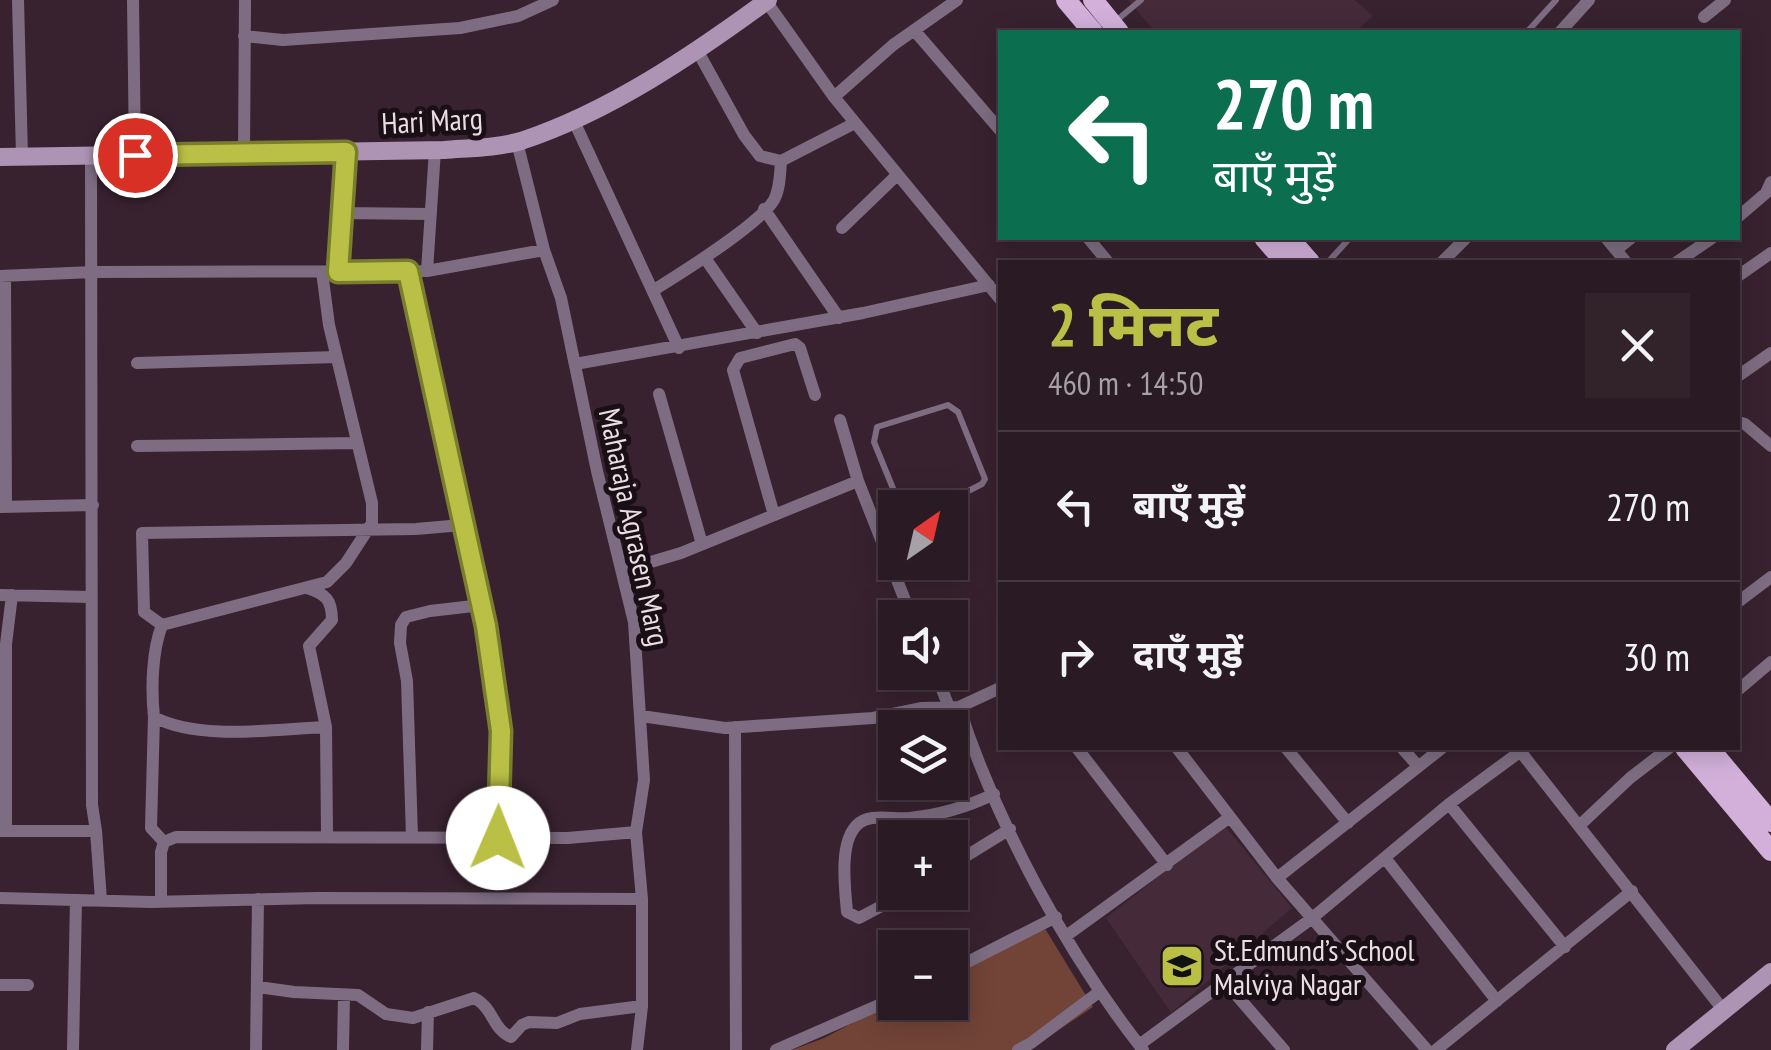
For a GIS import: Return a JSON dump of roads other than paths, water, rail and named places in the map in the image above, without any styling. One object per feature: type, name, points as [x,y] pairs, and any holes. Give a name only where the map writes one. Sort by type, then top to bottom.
[{"type":"main road","points":[[1066,0],[1108,30]]},
{"type":"main road","points":[[1092,0],[1108,30]]},
{"type":"main road","points":[[1266,240],[1284,260]]},
{"type":"main road","points":[[1291,240],[1308,260]]},
{"type":"main road","points":[[1687,750],[1771,851]]},
{"type":"main road","points":[[1712,750],[1771,822]]},
{"type":"street","points":[[18,0],[22,156]]},
{"type":"street","points":[[133,0],[135,155]]},
{"type":"street","points":[[244,155],[245,0]]},
{"type":"street","points":[[244,36],[283,40],[460,28],[518,16],[553,0]]},
{"type":"street","points":[[834,97],[914,30],[958,0]]},
{"type":"street","points":[[1562,30],[1590,0]]},
{"type":"street","points":[[1704,17],[1725,0]]},
{"type":"street","points":[[767,1],[834,97],[998,296]]},
{"type":"street","name":"Hari Marg","points":[[0,157],[435,150],[517,142],[660,74],[767,1]]},
{"type":"street","points":[[0,30],[18,28]]},
{"type":"street","points":[[914,30],[998,128]]},
{"type":"street","points":[[697,50],[744,136],[760,156],[781,161],[855,123]]},
{"type":"street","points":[[572,119],[678,348]]},
{"type":"street","name":"Maharaja Agrasen Marg","points":[[517,142],[544,250],[561,298],[634,622],[644,780],[636,832],[642,899],[642,1006],[637,1050]]},
{"type":"street","points":[[427,271],[435,150]]},
{"type":"street","points":[[338,272],[346,152]]},
{"type":"street","points":[[92,155],[92,805],[101,900]]},
{"type":"street","points":[[654,290],[705,258],[773,201],[781,161]]},
{"type":"street","points":[[842,228],[897,175]]},
{"type":"street","points":[[1740,215],[1766,193],[1771,182]]},
{"type":"street","points":[[764,209],[840,318]]},
{"type":"street","points":[[342,213],[429,214]]},
{"type":"street","points":[[1090,240],[1106,260]]},
{"type":"street","points":[[1444,260],[1464,240]]},
{"type":"street","points":[[1608,240],[1624,260]]},
{"type":"street","points":[[1616,250],[1628,240]]},
{"type":"street","points":[[1681,260],[1709,240]]},
{"type":"street","points":[[93,506],[3,507],[3,276],[427,271],[544,250]]},
{"type":"street","points":[[1740,275],[1771,253]]},
{"type":"street","points":[[705,258],[757,333]]},
{"type":"street","points":[[408,271],[482,606],[501,731],[498,838]]},
{"type":"street","points":[[162,625],[327,582],[346,563],[372,523],[372,504],[336,357],[322,272]]},
{"type":"street","points":[[575,364],[840,318],[989,285]]},
{"type":"street","points":[[774,515],[733,370],[735,363],[740,358],[795,344],[800,348],[815,395]]},
{"type":"street","points":[[1740,375],[1771,354]]},
{"type":"street","points":[[137,363],[336,357]]},
{"type":"street","points":[[660,394],[702,544]]},
{"type":"street","points":[[840,420],[878,532]]},
{"type":"street","points":[[1740,423],[1771,446]]},
{"type":"street","points":[[137,446],[356,443]]},
{"type":"street","points":[[624,570],[702,544],[858,481]]},
{"type":"street","points":[[162,625],[144,612],[142,533],[462,525]]},
{"type":"street","points":[[1740,600],[1771,577]]},
{"type":"street","points":[[305,587],[323,593],[332,605],[332,620],[309,646],[326,727],[327,836]]},
{"type":"street","points":[[91,597],[6,595],[3,831],[96,831]]},
{"type":"street","points":[[412,836],[412,758],[407,680],[400,643],[402,625],[406,618],[430,611],[482,606]]},
{"type":"street","points":[[162,625],[157,638],[152,698],[151,828],[164,842]]},
{"type":"street","points":[[1740,688],[1771,662]]},
{"type":"street","points":[[640,716],[735,727],[873,718],[922,708],[954,707],[998,689]]},
{"type":"street","points":[[945,690],[1035,882],[1080,966],[1141,1048],[1312,919],[1449,804],[1522,750]]},
{"type":"street","points":[[154,717],[169,725],[212,731],[326,727]]},
{"type":"street","points":[[735,727],[736,1050]]},
{"type":"street","points":[[1078,750],[1167,865]]},
{"type":"street","points":[[1179,750],[1277,878],[1426,1050]]},
{"type":"street","points":[[1288,750],[1348,823]]},
{"type":"street","points":[[1404,750],[1418,766]]},
{"type":"street","points":[[1277,878],[1439,750]]},
{"type":"street","points":[[1524,750],[1724,1011]]},
{"type":"street","points":[[1580,825],[1666,750]]},
{"type":"street","points":[[878,908],[860,918],[847,912],[847,842],[856,825],[868,818],[909,818],[951,811],[994,794]]},
{"type":"street","points":[[1449,804],[1565,947]]},
{"type":"street","points":[[1066,936],[1230,817]]},
{"type":"street","points":[[968,855],[1010,829]]},
{"type":"street","points":[[161,901],[161,852],[164,842],[176,836],[568,838],[636,832]]},
{"type":"street","points":[[1386,858],[1497,1001]]},
{"type":"street","points":[[1436,1050],[1632,892]]},
{"type":"street","points":[[0,898],[642,899]]},
{"type":"street","points":[[256,1050],[258,899]]},
{"type":"street","points":[[73,1050],[76,900]]},
{"type":"street","points":[[968,962],[1056,917]]},
{"type":"street","points":[[1675,1050],[1771,972]]},
{"type":"street","points":[[1226,983],[1284,1050]]},
{"type":"street","points":[[0,984],[28,985]]},
{"type":"street","points":[[258,987],[368,998],[386,1014],[413,1018],[474,998],[487,1004],[511,1044],[522,1025],[529,1022],[558,1023],[580,1014],[642,1006]]},
{"type":"street","points":[[1018,1050],[1032,1044],[1099,992]]},
{"type":"street","points":[[343,1050],[344,994]]},
{"type":"street","points":[[776,1050],[878,1005]]},
{"type":"street","points":[[428,1012],[428,1050]]},
{"type":"lane","points":[[1108,30],[1141,0]]},
{"type":"lane","points":[[1530,30],[1556,0]]},
{"type":"lane","points":[[1330,260],[1348,240]]},
{"type":"lane","points":[[894,490],[873,433],[878,427],[948,405],[958,412],[985,478],[968,491]]},
{"type":"place","name":"St.Edmund’s School Malviya Nagar","points":[[1182,966]]}]
